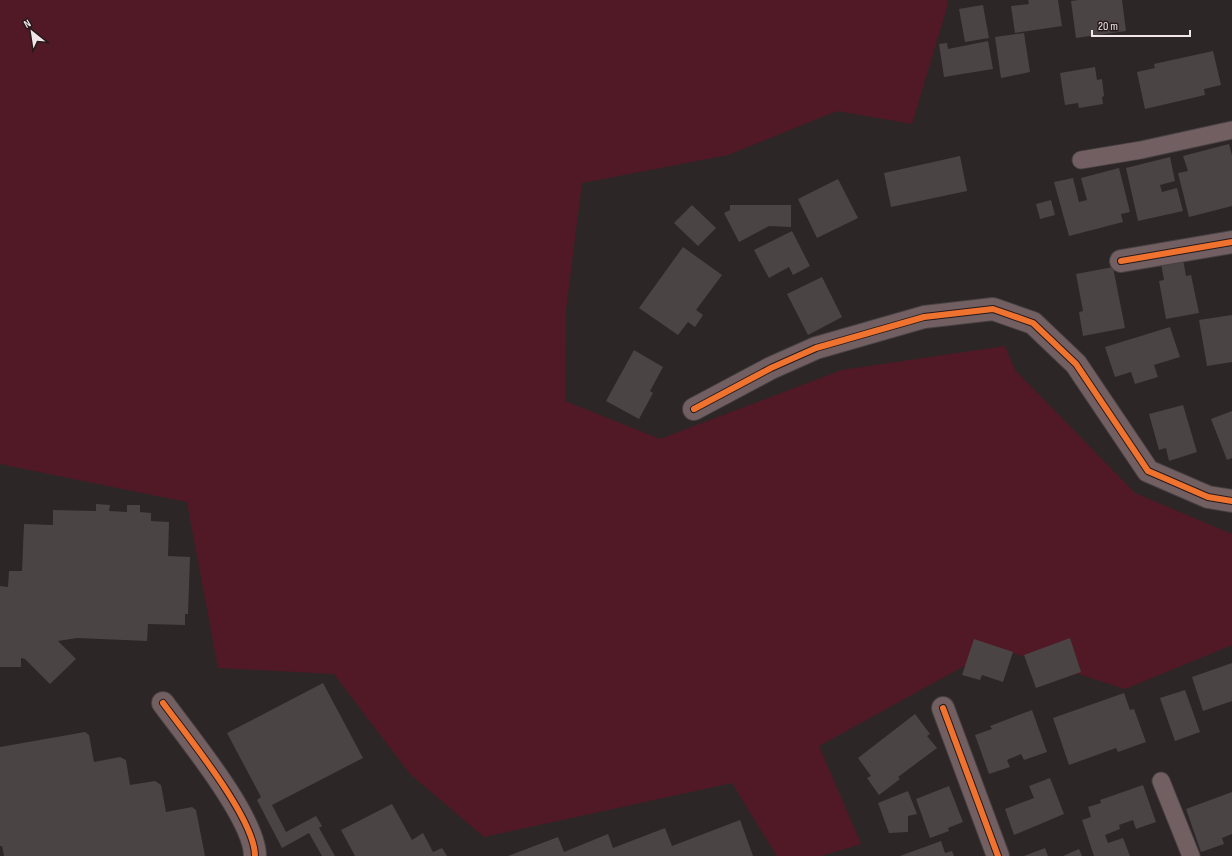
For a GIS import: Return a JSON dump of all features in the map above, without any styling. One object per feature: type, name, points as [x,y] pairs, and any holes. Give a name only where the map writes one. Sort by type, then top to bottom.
[{"type":"street","points":[[1121,261],[1232,242]]},
{"type":"street","points":[[694,409],[770,368],[816,348],[924,317],[993,309],[1033,323],[1076,364],[1148,471],[1208,497],[1232,501]]},
{"type":"street","points":[[163,703],[239,810],[255,847],[255,856]]},
{"type":"street","points":[[943,708],[998,856]]},
{"type":"lane","points":[[1081,160],[1141,150],[1232,130]]},
{"type":"lane","points":[[1161,781],[1191,856]]},
{"type":"shaded area","points":[[0,0],[947,0],[948,4],[912,124],[837,111],[728,155],[582,183],[566,310],[565,401],[660,439],[842,370],[1005,346],[1015,370],[1135,493],[1232,534],[1232,645],[1125,689],[997,648],[819,746],[861,844],[821,856],[777,856],[732,783],[484,837],[410,774],[334,674],[218,668],[187,502],[0,464]]},
{"type":"building","points":[[1028,0],[1058,0],[1062,26],[1015,33],[1011,6],[1029,4]]},
{"type":"building","points":[[1122,0],[1126,31],[1076,38],[1071,1]]},
{"type":"building","points":[[983,5],[989,38],[965,42],[959,9]]},
{"type":"building","points":[[1024,33],[1030,72],[1001,78],[995,37]]},
{"type":"building","points":[[988,41],[993,69],[944,77],[939,44],[947,43],[948,49]]},
{"type":"building","points":[[1213,51],[1221,85],[1204,89],[1205,95],[1145,109],[1137,72],[1155,68],[1154,64]]},
{"type":"building","points":[[1095,67],[1097,80],[1102,79],[1104,96],[1102,97],[1103,104],[1079,108],[1078,103],[1065,105],[1060,73]]},
{"type":"building","points":[[1229,144],[1232,155],[1232,206],[1189,217],[1178,173],[1188,171],[1183,156]]},
{"type":"building","points":[[960,156],[967,191],[891,207],[884,173]]},
{"type":"building","points":[[1170,157],[1175,181],[1160,185],[1162,192],[1177,188],[1183,211],[1138,221],[1126,168]]},
{"type":"building","points":[[1119,168],[1130,212],[1121,214],[1123,222],[1069,236],[1054,182],[1073,178],[1079,202],[1087,200],[1081,178]]},
{"type":"building","points":[[838,179],[858,218],[817,238],[798,199]]},
{"type":"building","points":[[1051,200],[1055,215],[1040,219],[1036,204]]},
{"type":"building","points":[[692,205],[716,228],[698,246],[674,223]]},
{"type":"building","points":[[730,205],[791,205],[791,227],[769,226],[739,242],[724,213],[730,210]]},
{"type":"building","points":[[792,231],[810,266],[793,275],[789,267],[769,278],[754,250]]},
{"type":"building","points":[[683,247],[722,275],[696,310],[703,315],[695,327],[688,322],[678,335],[639,308]]},
{"type":"building","points":[[1183,259],[1186,276],[1191,275],[1199,313],[1166,319],[1159,281],[1164,280],[1161,263]]},
{"type":"building","points":[[1113,267],[1125,328],[1083,336],[1079,312],[1083,311],[1076,274]]},
{"type":"building","points":[[822,277],[842,317],[808,335],[787,294]]},
{"type":"building","points":[[1232,315],[1232,362],[1207,366],[1199,320]]},
{"type":"building","points":[[1170,327],[1180,357],[1154,365],[1158,377],[1135,384],[1131,372],[1115,377],[1105,347]]},
{"type":"building","points":[[634,350],[663,367],[650,391],[653,393],[639,419],[606,401]]},
{"type":"building","points":[[1183,405],[1197,452],[1169,461],[1166,448],[1159,450],[1149,414]]},
{"type":"building","points":[[1232,411],[1232,458],[1227,460],[1211,419]]},
{"type":"building","points":[[96,504],[110,505],[109,511],[127,512],[127,505],[140,505],[140,512],[151,513],[151,521],[169,522],[168,556],[190,557],[188,614],[185,614],[185,625],[148,624],[147,641],[77,638],[58,641],[76,659],[50,684],[25,659],[21,658],[21,667],[0,667],[0,586],[8,587],[9,571],[22,571],[24,524],[53,525],[53,510],[96,511]]},
{"type":"building","points":[[1070,638],[1081,672],[1036,688],[1024,655]]},
{"type":"building","points":[[974,639],[1013,652],[1003,682],[982,675],[980,680],[962,675]]},
{"type":"building","points":[[1232,663],[1232,701],[1203,711],[1192,677]]},
{"type":"building","points":[[323,683],[363,758],[272,805],[286,832],[316,816],[322,826],[319,828],[335,856],[322,856],[309,833],[282,848],[257,800],[261,797],[227,733]]},
{"type":"building","points":[[1185,690],[1200,732],[1175,741],[1160,698]]},
{"type":"building","points":[[1124,693],[1130,710],[1134,709],[1146,742],[1118,752],[1116,748],[1069,765],[1053,718]]},
{"type":"building","points":[[1032,710],[1047,752],[1024,760],[1021,754],[1007,760],[1010,767],[989,774],[975,735],[992,729],[990,726]]},
{"type":"building","points":[[915,714],[930,734],[927,736],[937,748],[898,777],[900,779],[879,795],[867,778],[871,776],[858,758]]},
{"type":"building","points":[[85,732],[89,735],[94,762],[120,757],[126,760],[130,785],[155,781],[161,785],[166,812],[192,807],[196,810],[205,856],[4,856],[2,846],[0,846],[0,747]]},
{"type":"building","points":[[1050,778],[1064,814],[1014,835],[1005,809],[1034,798],[1029,786]]},
{"type":"building","points":[[1143,785],[1156,822],[1136,829],[1133,820],[1119,825],[1120,829],[1105,835],[1108,843],[1123,838],[1130,856],[1094,856],[1082,820],[1091,817],[1088,807],[1101,803],[1100,800]]},
{"type":"building","points":[[949,786],[963,822],[948,828],[949,831],[930,838],[916,799]]},
{"type":"building","points":[[908,791],[917,814],[908,816],[908,832],[889,833],[878,803]]},
{"type":"building","points":[[1232,792],[1232,834],[1222,838],[1224,844],[1201,852],[1186,809]]},
{"type":"building","points":[[392,804],[412,840],[423,833],[433,852],[442,848],[447,856],[355,856],[341,830]]},
{"type":"building","points":[[740,820],[753,856],[508,856],[558,837],[564,852],[608,834],[613,848],[665,828],[672,846]]},
{"type":"building","points":[[941,841],[945,853],[952,851],[954,856],[900,856]]},
{"type":"building","points":[[1045,848],[1048,856],[1024,856]]},
{"type":"building","points":[[1079,849],[1082,856],[1063,856]]},
{"type":"cycle path","points":[[1121,261],[1232,242]]},
{"type":"cycle path","points":[[694,409],[771,368],[816,348],[924,317],[993,309],[1033,323],[1076,364],[1148,471],[1208,497],[1232,501]]},
{"type":"cycle path","points":[[163,703],[203,756],[232,800],[244,821],[252,840],[255,856]]},
{"type":"cycle path","points":[[943,708],[998,856]]}]
